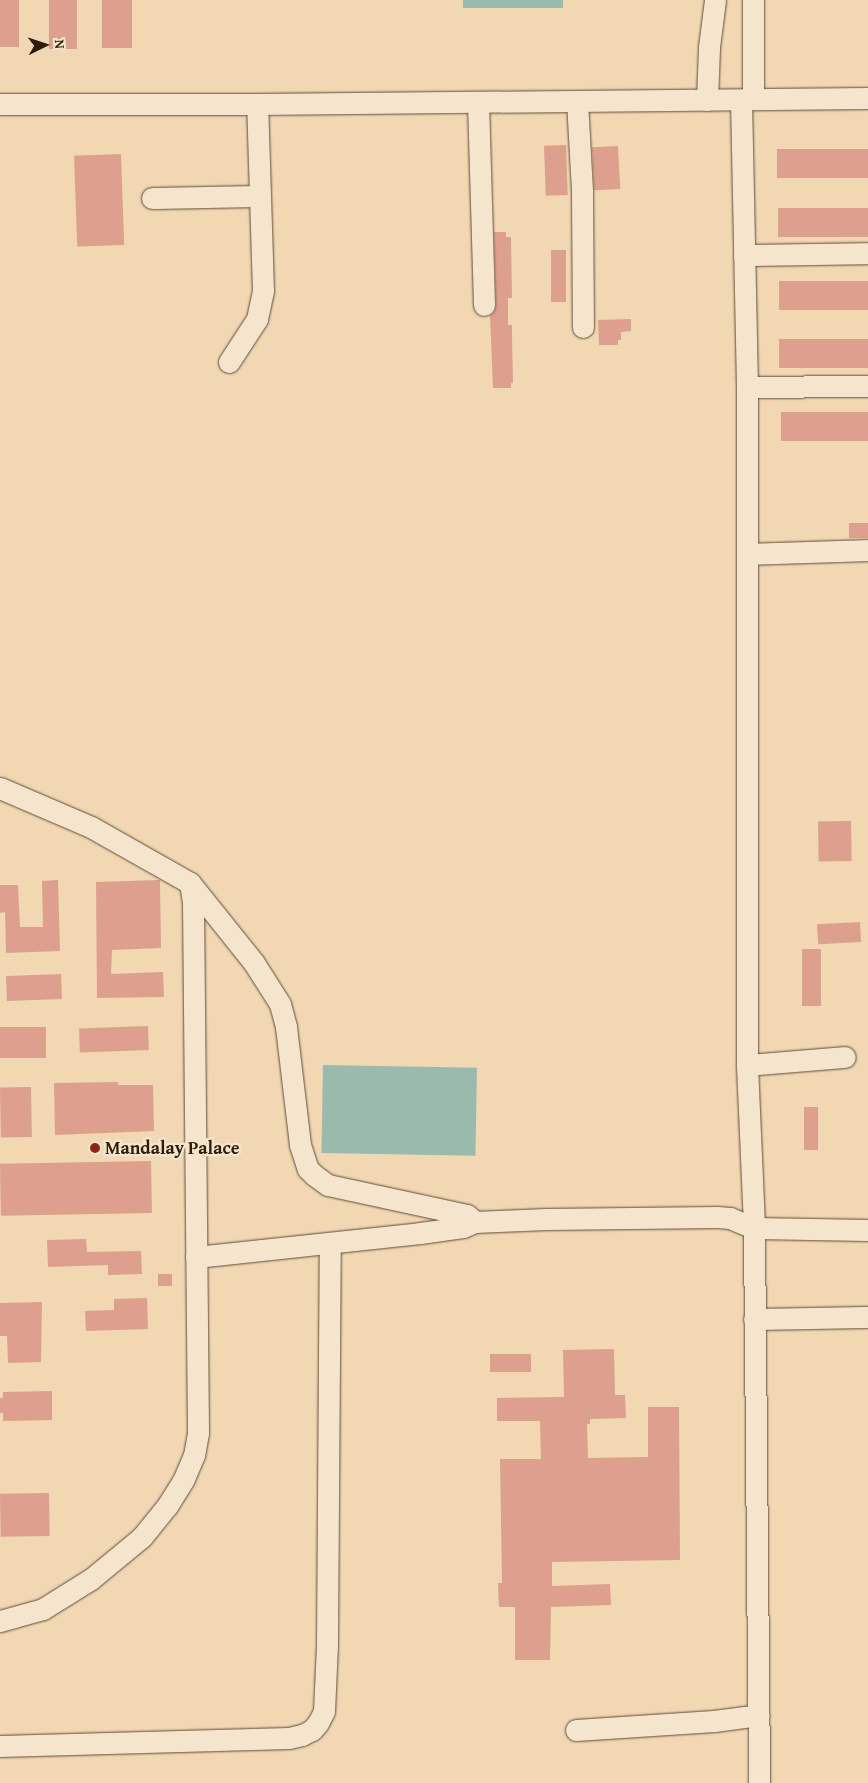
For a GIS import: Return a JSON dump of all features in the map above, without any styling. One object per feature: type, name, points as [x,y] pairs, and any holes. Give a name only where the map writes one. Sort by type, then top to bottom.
[{"type":"street","points":[[707,100],[708,48],[715,0]]},
{"type":"street","points":[[753,0],[747,100],[744,255],[747,387],[747,1065],[754,1228],[759,1783]]},
{"type":"street","points":[[0,104],[258,104],[868,98]]},
{"type":"street","points":[[577,101],[582,191],[583,327]]},
{"type":"street","points":[[478,102],[484,305]]},
{"type":"street","points":[[229,362],[257,319],[263,291],[258,104]]},
{"type":"street","points":[[152,198],[260,196]]},
{"type":"street","points":[[744,255],[868,253]]},
{"type":"street","points":[[747,387],[868,386]]},
{"type":"street","points":[[747,554],[868,550]]},
{"type":"street","points":[[0,788],[91,827],[190,883],[254,963],[280,1004],[286,1027],[300,1145],[308,1169],[314,1175],[328,1185],[467,1215],[475,1222]]},
{"type":"street","points":[[0,1621],[43,1609],[91,1579],[142,1537],[167,1506],[184,1479],[194,1456],[198,1433],[193,901],[190,883]]},
{"type":"street","points":[[747,1065],[845,1057]]},
{"type":"street","points":[[196,1257],[454,1228],[475,1222],[717,1217],[730,1218],[754,1228],[868,1230]]},
{"type":"street","points":[[0,1746],[289,1738],[312,1730],[318,1723],[324,1711],[327,1644],[330,1243]]},
{"type":"street","points":[[754,1319],[868,1317]]},
{"type":"street","points":[[576,1730],[714,1721],[759,1715]]},
{"type":"shaded area","points":[[463,0],[563,0],[563,8],[463,8]]},
{"type":"shaded area","points":[[323,1065],[477,1068],[475,1156],[321,1153]]},
{"type":"building","points":[[0,0],[19,0],[19,47],[0,47]]},
{"type":"building","points":[[49,0],[77,0],[77,49],[49,49]]},
{"type":"building","points":[[102,0],[132,0],[132,48],[102,48]]},
{"type":"building","points":[[566,145],[568,195],[546,196],[544,146]]},
{"type":"building","points":[[618,146],[620,189],[594,190],[592,147]]},
{"type":"building","points":[[777,149],[868,149],[868,178],[777,178]]},
{"type":"building","points":[[121,154],[124,245],[77,247],[74,156]]},
{"type":"building","points":[[778,208],[868,208],[868,237],[778,237]]},
{"type":"building","points":[[494,232],[506,232],[506,237],[511,237],[512,298],[508,298],[508,325],[512,325],[513,383],[511,383],[511,388],[493,388],[490,316],[495,311],[496,305]]},
{"type":"building","points":[[551,250],[566,250],[566,302],[551,302]]},
{"type":"building","points":[[779,281],[868,281],[868,310],[779,310]]},
{"type":"building","points":[[631,319],[631,331],[621,332],[621,340],[618,340],[618,345],[599,345],[598,320]]},
{"type":"building","points":[[779,339],[868,339],[868,368],[779,368]]},
{"type":"building","points":[[781,412],[868,412],[868,441],[781,441]]},
{"type":"building","points":[[849,523],[868,523],[868,538],[849,538]]},
{"type":"building","points":[[851,821],[852,861],[819,862],[818,822]]},
{"type":"building","points":[[58,880],[60,951],[6,953],[5,912],[0,913],[0,885],[18,885],[20,927],[43,927],[42,881]]},
{"type":"building","points":[[160,880],[161,948],[112,950],[111,974],[163,972],[164,997],[97,998],[96,882]]},
{"type":"building","points":[[860,922],[861,942],[818,944],[817,924]]},
{"type":"building","points":[[802,949],[821,949],[821,1006],[802,1006]]},
{"type":"building","points":[[61,974],[62,999],[7,1001],[6,976]]},
{"type":"building","points":[[148,1026],[149,1050],[80,1052],[79,1028]]},
{"type":"building","points":[[0,1027],[46,1027],[46,1058],[0,1058]]},
{"type":"building","points":[[118,1082],[118,1085],[153,1085],[154,1131],[55,1135],[54,1083]]},
{"type":"building","points":[[31,1087],[32,1137],[1,1138],[0,1088]]},
{"type":"building","points":[[804,1107],[818,1107],[818,1150],[804,1150]]},
{"type":"building","points":[[151,1161],[152,1213],[1,1216],[0,1164]]},
{"type":"building","points":[[86,1239],[87,1252],[141,1251],[142,1274],[108,1275],[108,1265],[48,1267],[47,1240]]},
{"type":"building","points":[[158,1274],[172,1274],[172,1286],[158,1286]]},
{"type":"building","points":[[147,1298],[148,1329],[86,1331],[85,1311],[114,1310],[114,1299]]},
{"type":"building","points":[[42,1302],[41,1362],[8,1363],[7,1336],[0,1336],[0,1303]]},
{"type":"building","points":[[614,1349],[615,1395],[625,1395],[626,1418],[590,1419],[590,1424],[587,1424],[588,1458],[648,1457],[648,1407],[679,1407],[680,1560],[552,1562],[552,1586],[610,1584],[611,1605],[551,1607],[550,1660],[515,1660],[515,1607],[499,1607],[498,1583],[502,1583],[500,1459],[541,1459],[540,1421],[497,1421],[497,1398],[564,1397],[563,1350]]},
{"type":"building","points":[[490,1354],[531,1354],[531,1372],[490,1372]]},
{"type":"building","points":[[52,1391],[52,1420],[3,1421],[3,1413],[0,1413],[0,1398],[3,1398],[3,1392]]},
{"type":"building","points":[[49,1493],[50,1536],[1,1537],[0,1494]]},
{"type":"place","name":"Mandalay Palace","points":[[95,1148]]}]
